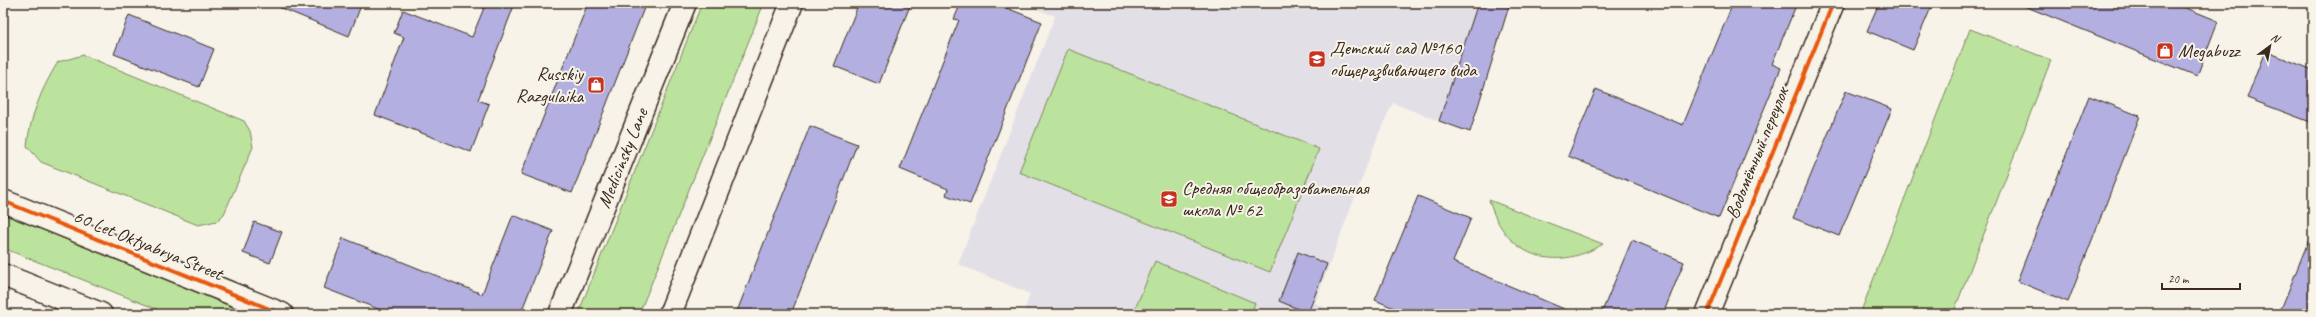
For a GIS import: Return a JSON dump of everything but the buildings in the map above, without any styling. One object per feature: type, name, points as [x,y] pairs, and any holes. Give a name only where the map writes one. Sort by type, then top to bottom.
[{"type":"street","name":"Medicinsky Lane","points":[[560,314],[685,3]]},
{"type":"street","points":[[670,314],[792,3]]},
{"type":"street","name":"Водомётный переулок","points":[[1707,314],[1833,3]]},
{"type":"street","name":"60 Let Oktyabrya Street","points":[[3,201],[282,314]]},
{"type":"street","points":[[3,275],[101,314]]},
{"type":"shaded area","name":"Средняя общеобразовательная школа № 62","points":[[1020,3],[1478,3],[1439,121],[1393,103],[1379,133],[1315,303],[1340,314],[1023,314],[1030,294],[958,264],[1055,16]]},
{"type":"green space","points":[[702,3],[764,3],[639,314],[578,314]]},
{"type":"green space","points":[[1970,29],[2051,60],[1953,314],[1860,314]]},
{"type":"green space","points":[[1068,49],[1319,149],[1270,272],[1019,172]]},
{"type":"green space","points":[[83,55],[244,121],[250,131],[253,147],[224,214],[217,221],[198,225],[41,162],[27,146],[31,124],[38,102],[58,62]]},
{"type":"green space","points":[[1489,200],[1603,244],[1584,253],[1566,258],[1549,258],[1533,254],[1519,246],[1507,235],[1496,219]]},
{"type":"green space","points":[[3,214],[253,314],[169,314],[3,248]]},
{"type":"green space","points":[[1155,261],[1255,303],[1251,314],[1133,314]]},
{"type":"cycle path","points":[[1707,314],[1833,3]]},
{"type":"cycle path","points":[[3,201],[282,314]]},
{"type":"place","name":"Megabuzz","points":[[2165,51]]},
{"type":"place","name":"Детский сад №160 общеразвивающего вида","points":[[1317,59]]},
{"type":"place","name":"Russkiy Razgulaika","points":[[596,85]]},
{"type":"place","name":"Средняя общеобразовательная школа № 62","points":[[1169,199]]}]
